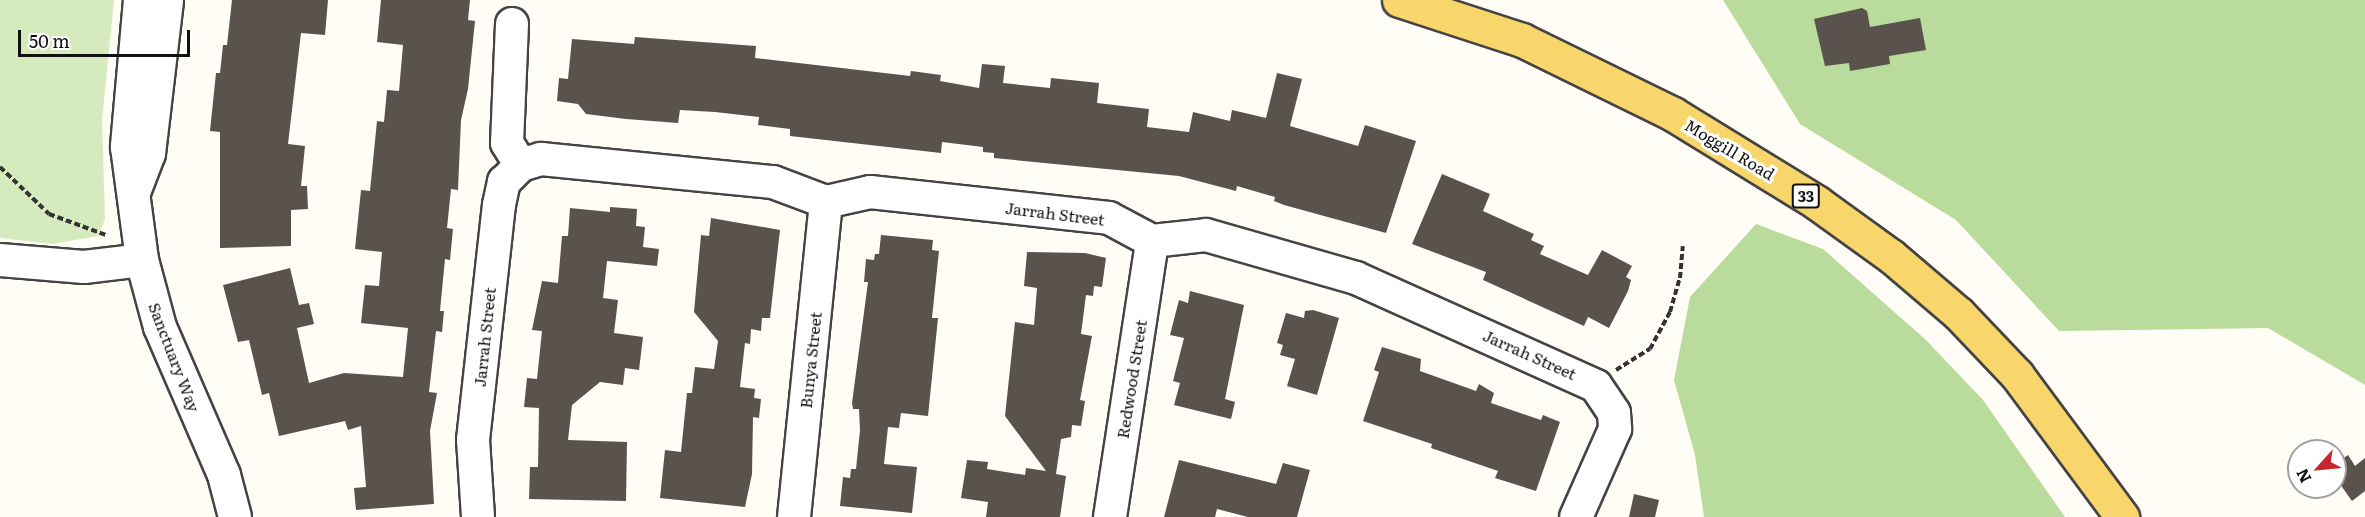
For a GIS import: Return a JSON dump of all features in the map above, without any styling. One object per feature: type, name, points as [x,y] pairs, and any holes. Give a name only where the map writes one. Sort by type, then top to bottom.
[{"type":"main road","name":"Moggill Road","points":[[1399,0],[1522,40],[1673,114],[1816,202],[1891,255],[1959,314],[2017,375],[2122,517]]},
{"type":"street","name":"Sanctuary Way","points":[[140,0],[127,147],[135,191],[142,260],[160,327],[224,474],[235,517]]},
{"type":"street","name":"Sanctuary Way","points":[[135,191],[149,154],[167,0]]},
{"type":"street","points":[[512,24],[507,143],[521,165],[541,159],[565,160],[773,182],[826,202]]},
{"type":"street","name":"Jarrah Street","points":[[478,517],[473,440],[499,205],[504,182],[521,165]]},
{"type":"street","name":"Jarrah Street","points":[[826,202],[870,192],[1109,218],[1152,241],[1206,235],[1356,278],[1596,386],[1614,413],[1615,429],[1576,517]]},
{"type":"street","name":"Bunya Street","points":[[794,517],[826,202]]},
{"type":"street","name":"Redwood Street","points":[[1110,517],[1152,241]]},
{"type":"street","points":[[0,260],[84,267],[142,260]]},
{"type":"street","points":[[224,474],[252,517]]},
{"type":"path","points":[[0,167],[49,214],[105,235]]},
{"type":"path","points":[[1596,386],[1650,349],[1670,312],[1680,278],[1683,246]]},
{"type":"green space","points":[[0,0],[114,0],[102,120],[105,219],[98,236],[52,244],[0,238]]},
{"type":"green space","points":[[1723,0],[2365,0],[2365,385],[2268,328],[2059,331],[1956,220],[1800,124]]},
{"type":"green space","points":[[1756,224],[1823,249],[1926,340],[1983,400],[2065,517],[1704,517],[1695,455],[1674,380],[1690,297]]},
{"type":"building","points":[[232,0],[328,0],[325,35],[301,33],[288,144],[305,146],[301,186],[307,186],[308,209],[291,210],[291,246],[220,248],[220,132],[210,131],[216,73],[220,73],[223,45],[227,45]]},
{"type":"building","points":[[381,0],[470,0],[468,20],[475,21],[468,89],[461,120],[458,190],[451,189],[447,228],[453,229],[450,260],[445,259],[440,311],[444,311],[442,332],[436,331],[429,392],[437,393],[430,431],[434,504],[356,510],[354,488],[366,487],[361,426],[348,430],[345,421],[279,436],[269,393],[262,395],[249,340],[238,342],[223,285],[290,268],[299,305],[309,303],[314,324],[297,328],[309,383],[344,373],[403,377],[408,328],[361,323],[365,285],[379,286],[382,252],[355,249],[361,190],[370,191],[377,121],[384,122],[387,90],[399,91],[403,45],[377,42]]},
{"type":"building","points":[[1862,8],[1867,11],[1870,27],[1920,18],[1926,50],[1889,56],[1890,64],[1850,71],[1849,63],[1825,66],[1814,19]]},
{"type":"building","points":[[635,37],[756,46],[755,58],[910,76],[911,71],[941,75],[940,81],[979,88],[982,64],[1005,66],[1003,83],[1050,88],[1051,78],[1099,83],[1097,103],[1149,109],[1147,127],[1189,132],[1193,112],[1230,121],[1232,110],[1266,118],[1277,73],[1302,79],[1290,126],[1358,146],[1365,125],[1416,141],[1386,233],[1284,205],[1274,201],[1275,197],[1237,186],[1236,191],[1179,176],[994,158],[994,153],[983,152],[983,147],[942,142],[941,153],[790,136],[790,129],[758,125],[759,117],[715,112],[680,110],[678,123],[626,119],[586,114],[578,104],[557,101],[559,78],[568,79],[572,39],[634,44]]},
{"type":"building","points":[[1442,174],[1490,194],[1483,211],[1534,234],[1531,240],[1544,246],[1540,254],[1588,275],[1602,250],[1632,266],[1626,277],[1631,280],[1628,291],[1609,328],[1588,317],[1584,326],[1483,280],[1486,272],[1412,244]]},
{"type":"building","points":[[610,207],[637,209],[636,226],[645,227],[643,247],[659,249],[657,266],[607,261],[603,298],[618,300],[614,333],[643,337],[639,370],[625,368],[623,385],[600,382],[572,405],[568,440],[627,442],[626,501],[529,499],[530,467],[538,467],[539,408],[524,407],[527,378],[537,379],[542,331],[532,330],[542,281],[558,283],[562,236],[568,236],[570,208],[610,212]]},
{"type":"building","points":[[711,218],[780,230],[770,318],[762,318],[761,331],[751,329],[750,344],[745,343],[740,387],[755,389],[754,398],[761,399],[759,418],[753,417],[752,474],[745,507],[660,498],[665,450],[681,452],[687,393],[692,393],[695,367],[714,369],[718,341],[694,312],[701,235],[709,236]]},
{"type":"building","points":[[881,235],[933,240],[932,250],[939,251],[932,318],[938,318],[928,416],[901,413],[899,428],[888,427],[884,464],[917,467],[912,513],[840,506],[843,477],[850,478],[851,469],[856,469],[860,430],[859,409],[853,409],[852,403],[868,282],[864,282],[866,259],[874,260],[875,254],[879,254]]},
{"type":"building","points":[[1027,252],[1085,253],[1106,258],[1102,287],[1094,286],[1093,296],[1086,295],[1081,334],[1092,336],[1080,400],[1085,401],[1081,426],[1072,425],[1071,437],[1061,439],[1056,474],[1066,476],[1060,517],[986,517],[988,502],[961,498],[967,460],[988,462],[987,469],[1025,475],[1026,468],[1046,471],[1005,416],[1015,322],[1034,325],[1037,288],[1024,286]]},
{"type":"building","points":[[1190,291],[1244,305],[1225,399],[1235,402],[1231,419],[1174,405],[1180,383],[1173,381],[1184,338],[1170,335],[1179,300],[1188,303]]},
{"type":"building","points":[[1313,310],[1339,318],[1317,395],[1287,386],[1295,359],[1280,355],[1283,345],[1277,343],[1286,313],[1304,318],[1305,311]]},
{"type":"building","points":[[1382,347],[1421,359],[1420,371],[1476,391],[1479,384],[1494,393],[1491,403],[1541,420],[1543,415],[1560,422],[1536,491],[1495,478],[1498,471],[1431,448],[1432,444],[1363,421],[1379,372],[1374,370]]},
{"type":"building","points":[[2347,456],[2355,466],[2365,458],[2365,491],[2352,501],[2347,494]]},
{"type":"building","points":[[1179,460],[1276,484],[1283,463],[1310,470],[1297,517],[1248,517],[1217,509],[1215,517],[1164,517]]},
{"type":"building","points":[[1634,494],[1659,500],[1655,517],[1629,517]]}]
